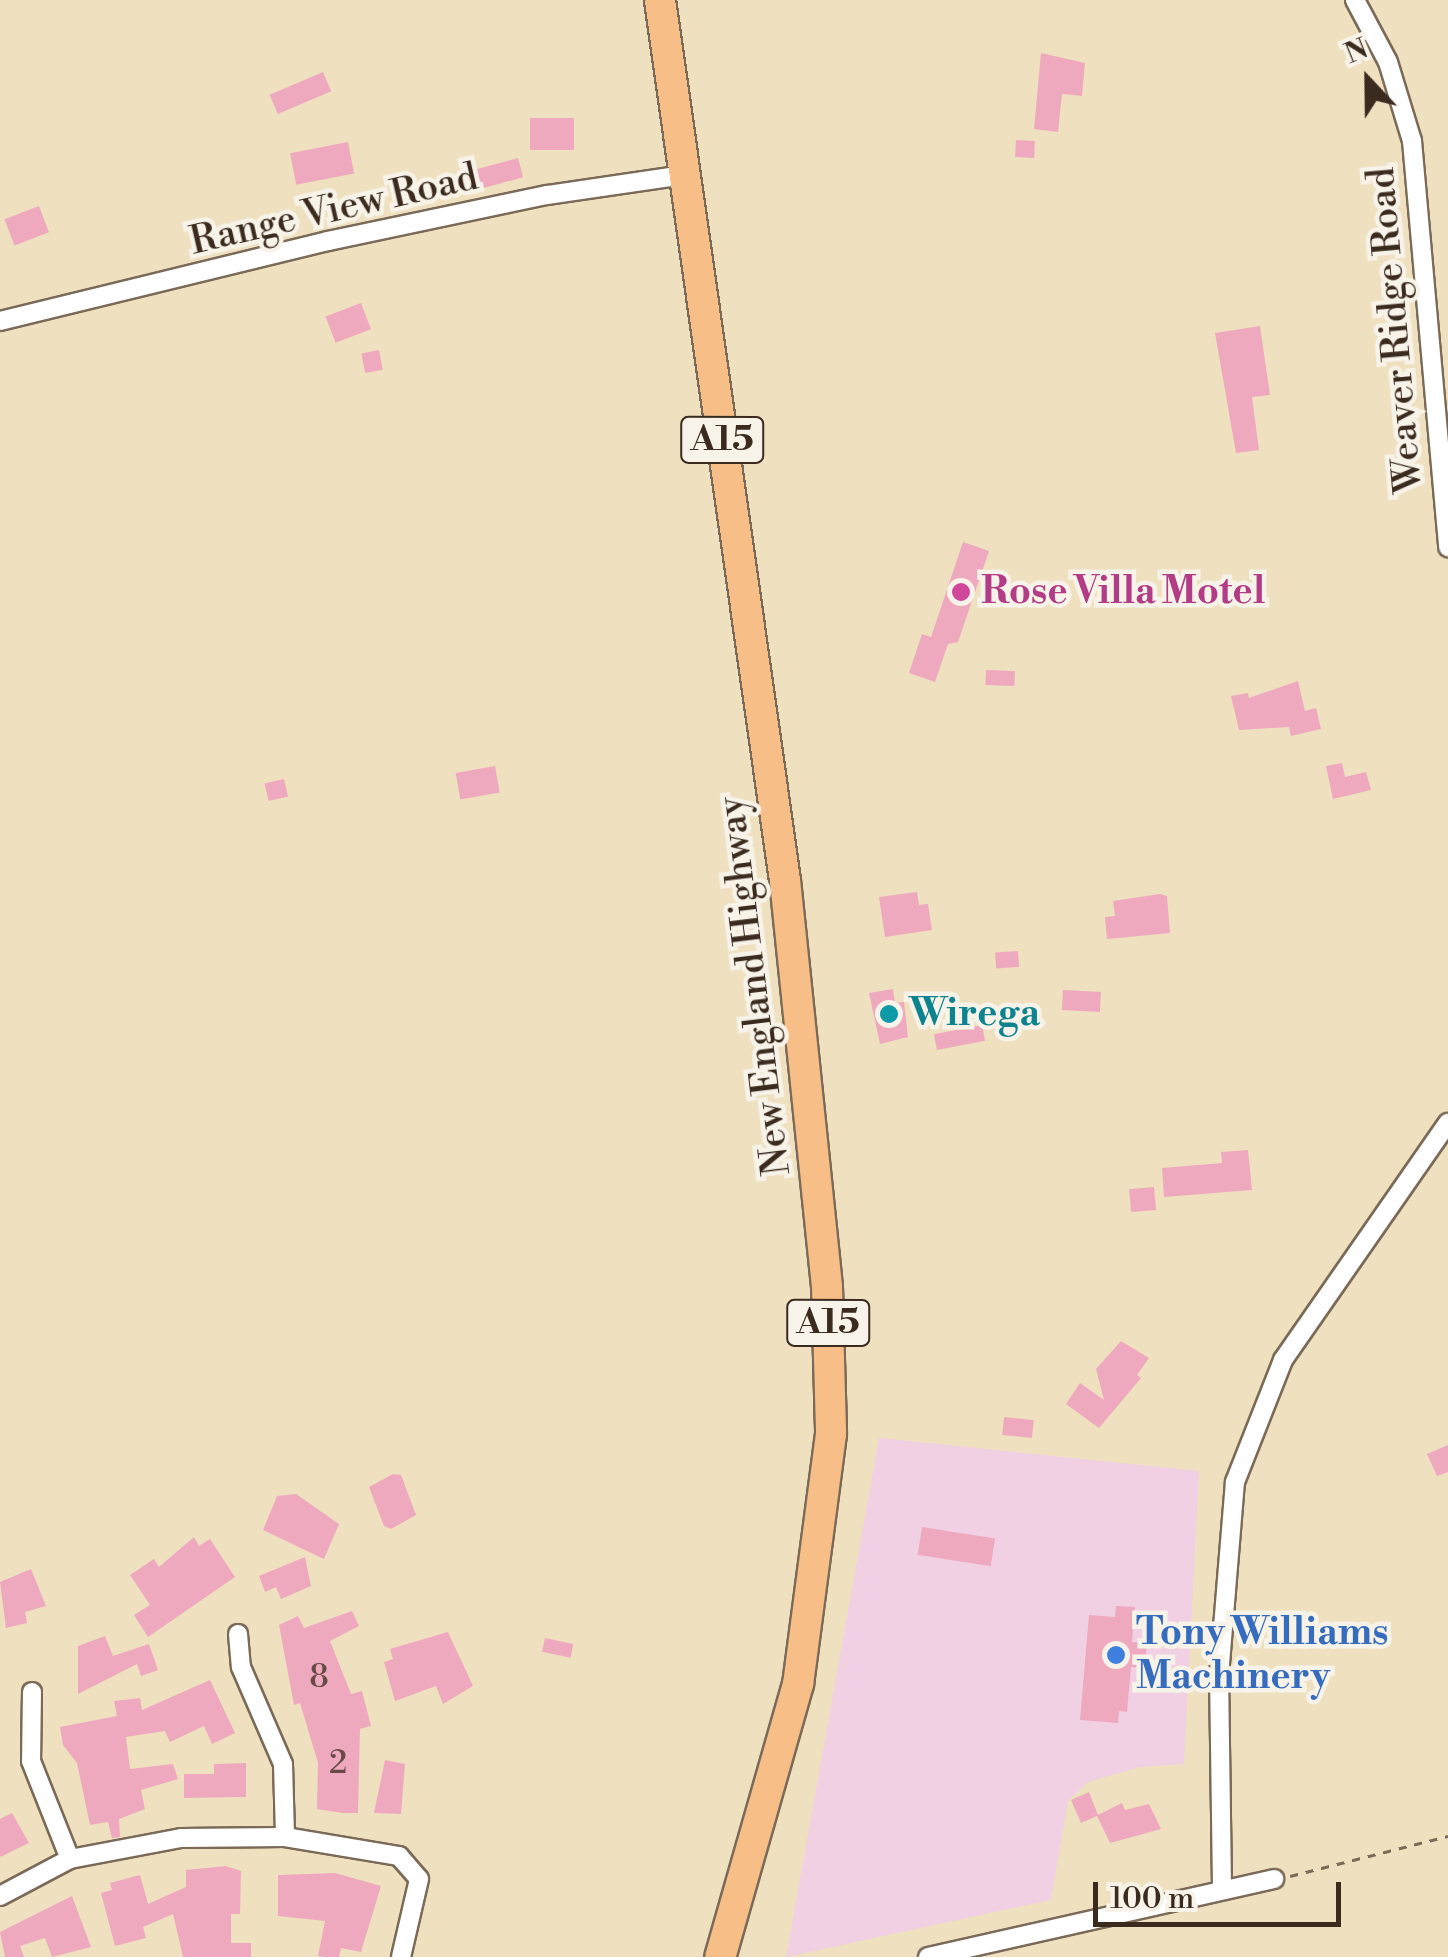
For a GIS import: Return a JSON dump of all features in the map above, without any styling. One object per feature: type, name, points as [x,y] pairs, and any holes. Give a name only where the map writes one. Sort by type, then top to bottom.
[{"type":"highway","name":"New England Highway","points":[[660,0],[804,1046],[827,1287],[831,1434],[798,1684],[720,1957]]},
{"type":"street","name":"Weaver Ridge Road","points":[[1355,0],[1388,62],[1412,142],[1448,547]]},
{"type":"street","name":"Range View Road","points":[[0,322],[328,241],[547,195],[684,175]]},
{"type":"street","points":[[1222,1887],[1219,1676],[1235,1482],[1283,1360],[1448,1123]]},
{"type":"street","points":[[238,1634],[241,1667],[283,1764],[284,1837]]},
{"type":"street","points":[[32,1692],[32,1761],[70,1859]]},
{"type":"street","points":[[0,1896],[70,1859],[181,1838],[284,1837],[399,1856],[419,1880],[401,1957]]},
{"type":"street","points":[[928,1957],[1222,1887],[1274,1879]]},
{"type":"path","points":[[1274,1879],[1448,1836]]},
{"type":"shaded area","points":[[879,1438],[1199,1471],[1184,1764],[1140,1767],[1088,1782],[1068,1801],[1051,1900],[786,1957]]},
{"type":"building","points":[[1041,53],[1085,63],[1082,96],[1062,94],[1058,132],[1034,129]]},
{"type":"building","points":[[323,72],[331,91],[278,114],[270,95]]},
{"type":"building","points":[[530,118],[574,118],[574,150],[530,150]]},
{"type":"building","points":[[1016,140],[1035,141],[1034,158],[1015,157]]},
{"type":"building","points":[[348,142],[354,173],[296,185],[290,153]]},
{"type":"building","points":[[518,158],[523,177],[481,189],[475,169]]},
{"type":"building","points":[[39,206],[49,232],[14,245],[4,219]]},
{"type":"building","points":[[361,303],[371,329],[336,343],[326,317]]},
{"type":"building","points":[[1260,326],[1270,395],[1252,397],[1259,450],[1236,453],[1215,333]]},
{"type":"building","points":[[379,350],[383,370],[365,373],[361,353]]},
{"type":"building","name":"Rose Villa Motel","points":[[963,542],[989,551],[958,642],[948,644],[935,682],[909,673],[922,634],[931,637]]},
{"type":"building","points":[[986,670],[1015,671],[1014,686],[985,685]]},
{"type":"building","points":[[1298,681],[1305,711],[1316,708],[1321,729],[1291,736],[1289,727],[1239,730],[1231,696],[1248,693],[1249,698]]},
{"type":"building","points":[[1342,763],[1345,777],[1366,772],[1371,790],[1333,799],[1326,766]]},
{"type":"building","points":[[495,766],[500,793],[460,800],[456,773]]},
{"type":"building","points":[[284,779],[288,797],[269,801],[265,783]]},
{"type":"building","points":[[917,892],[919,905],[928,904],[932,930],[885,937],[879,897]]},
{"type":"building","points":[[1167,896],[1170,933],[1107,939],[1105,917],[1115,916],[1113,901]]},
{"type":"building","points":[[1018,951],[1019,967],[996,969],[995,953]]},
{"type":"building","name":"Wirega","points":[[893,989],[895,1003],[904,1002],[908,1037],[880,1044],[869,993]]},
{"type":"building","points":[[1063,990],[1101,992],[1100,1012],[1062,1010]]},
{"type":"building","points":[[982,1025],[985,1041],[937,1050],[934,1034]]},
{"type":"building","points":[[1248,1150],[1252,1190],[1164,1197],[1162,1168],[1222,1163],[1221,1152]]},
{"type":"building","points":[[1154,1187],[1156,1210],[1131,1212],[1129,1189]]},
{"type":"building","points":[[1121,1341],[1149,1358],[1137,1375],[1141,1378],[1099,1428],[1066,1404],[1080,1383],[1104,1400],[1096,1369]]},
{"type":"building","points":[[1004,1417],[1034,1420],[1032,1438],[1002,1435]]},
{"type":"building","points":[[1448,1445],[1448,1472],[1437,1476],[1427,1454]]},
{"type":"building","points":[[393,1474],[401,1475],[416,1515],[391,1529],[384,1526],[369,1487]]},
{"type":"building","points":[[296,1494],[339,1524],[324,1559],[263,1530],[277,1496]]},
{"type":"building","points":[[922,1527],[995,1539],[991,1566],[918,1555]]},
{"type":"building","points":[[194,1537],[199,1546],[210,1539],[235,1577],[148,1637],[134,1615],[150,1605],[130,1575],[154,1559],[159,1567]]},
{"type":"building","points":[[305,1557],[311,1586],[281,1599],[276,1587],[265,1592],[259,1576]]},
{"type":"building","points":[[31,1569],[46,1606],[25,1612],[27,1623],[6,1628],[0,1582]]},
{"type":"building","name":"Tony Williams Machinery","points":[[1116,1606],[1135,1607],[1132,1642],[1147,1643],[1145,1668],[1131,1667],[1127,1712],[1119,1711],[1118,1723],[1080,1720],[1089,1615],[1115,1617]]},
{"type":"building","points":[[352,1611],[359,1626],[330,1641],[351,1694],[362,1691],[371,1726],[360,1729],[358,1813],[343,1813],[317,1809],[318,1763],[300,1703],[294,1705],[279,1625],[298,1616],[304,1628]]},
{"type":"building","points":[[448,1632],[473,1686],[443,1704],[436,1686],[395,1701],[384,1662],[393,1659],[390,1649]]},
{"type":"building","points":[[105,1636],[113,1656],[149,1644],[158,1670],[141,1676],[137,1664],[78,1694],[78,1646]]},
{"type":"building","points":[[545,1638],[573,1644],[570,1658],[542,1652]]},
{"type":"building","points":[[210,1680],[235,1733],[212,1744],[204,1726],[170,1742],[165,1731],[126,1737],[130,1769],[173,1764],[178,1779],[141,1790],[145,1809],[119,1819],[120,1837],[112,1838],[108,1822],[90,1825],[77,1763],[63,1745],[60,1727],[117,1716],[114,1701],[140,1698],[142,1710]]},
{"type":"building","points":[[385,1760],[405,1764],[401,1814],[374,1813]]},
{"type":"building","points":[[246,1763],[246,1797],[184,1798],[184,1774],[214,1774],[214,1764]]},
{"type":"building","points":[[1089,1792],[1098,1815],[1122,1803],[1125,1810],[1149,1804],[1161,1829],[1110,1843],[1097,1816],[1081,1823],[1071,1800]]},
{"type":"building","points":[[12,1813],[29,1843],[0,1857],[0,1819]]},
{"type":"building","points":[[226,1866],[241,1871],[240,1914],[231,1914],[231,1943],[251,1943],[251,1957],[183,1957],[173,1914],[143,1927],[146,1938],[115,1946],[101,1893],[112,1890],[110,1883],[140,1875],[148,1904],[186,1887],[186,1870]]},
{"type":"building","points":[[335,1873],[381,1886],[361,1952],[341,1948],[339,1957],[318,1956],[325,1921],[278,1916],[278,1875]]},
{"type":"building","points":[[72,1896],[91,1947],[52,1957],[45,1938],[20,1946],[24,1957],[5,1957],[0,1932]]},
{"type":"place","name":"Rose Villa Motel","points":[[961,592]]},
{"type":"place","name":"Wirega","points":[[889,1014]]},
{"type":"place","name":"Tony Williams Machinery","points":[[1116,1655]]}]
